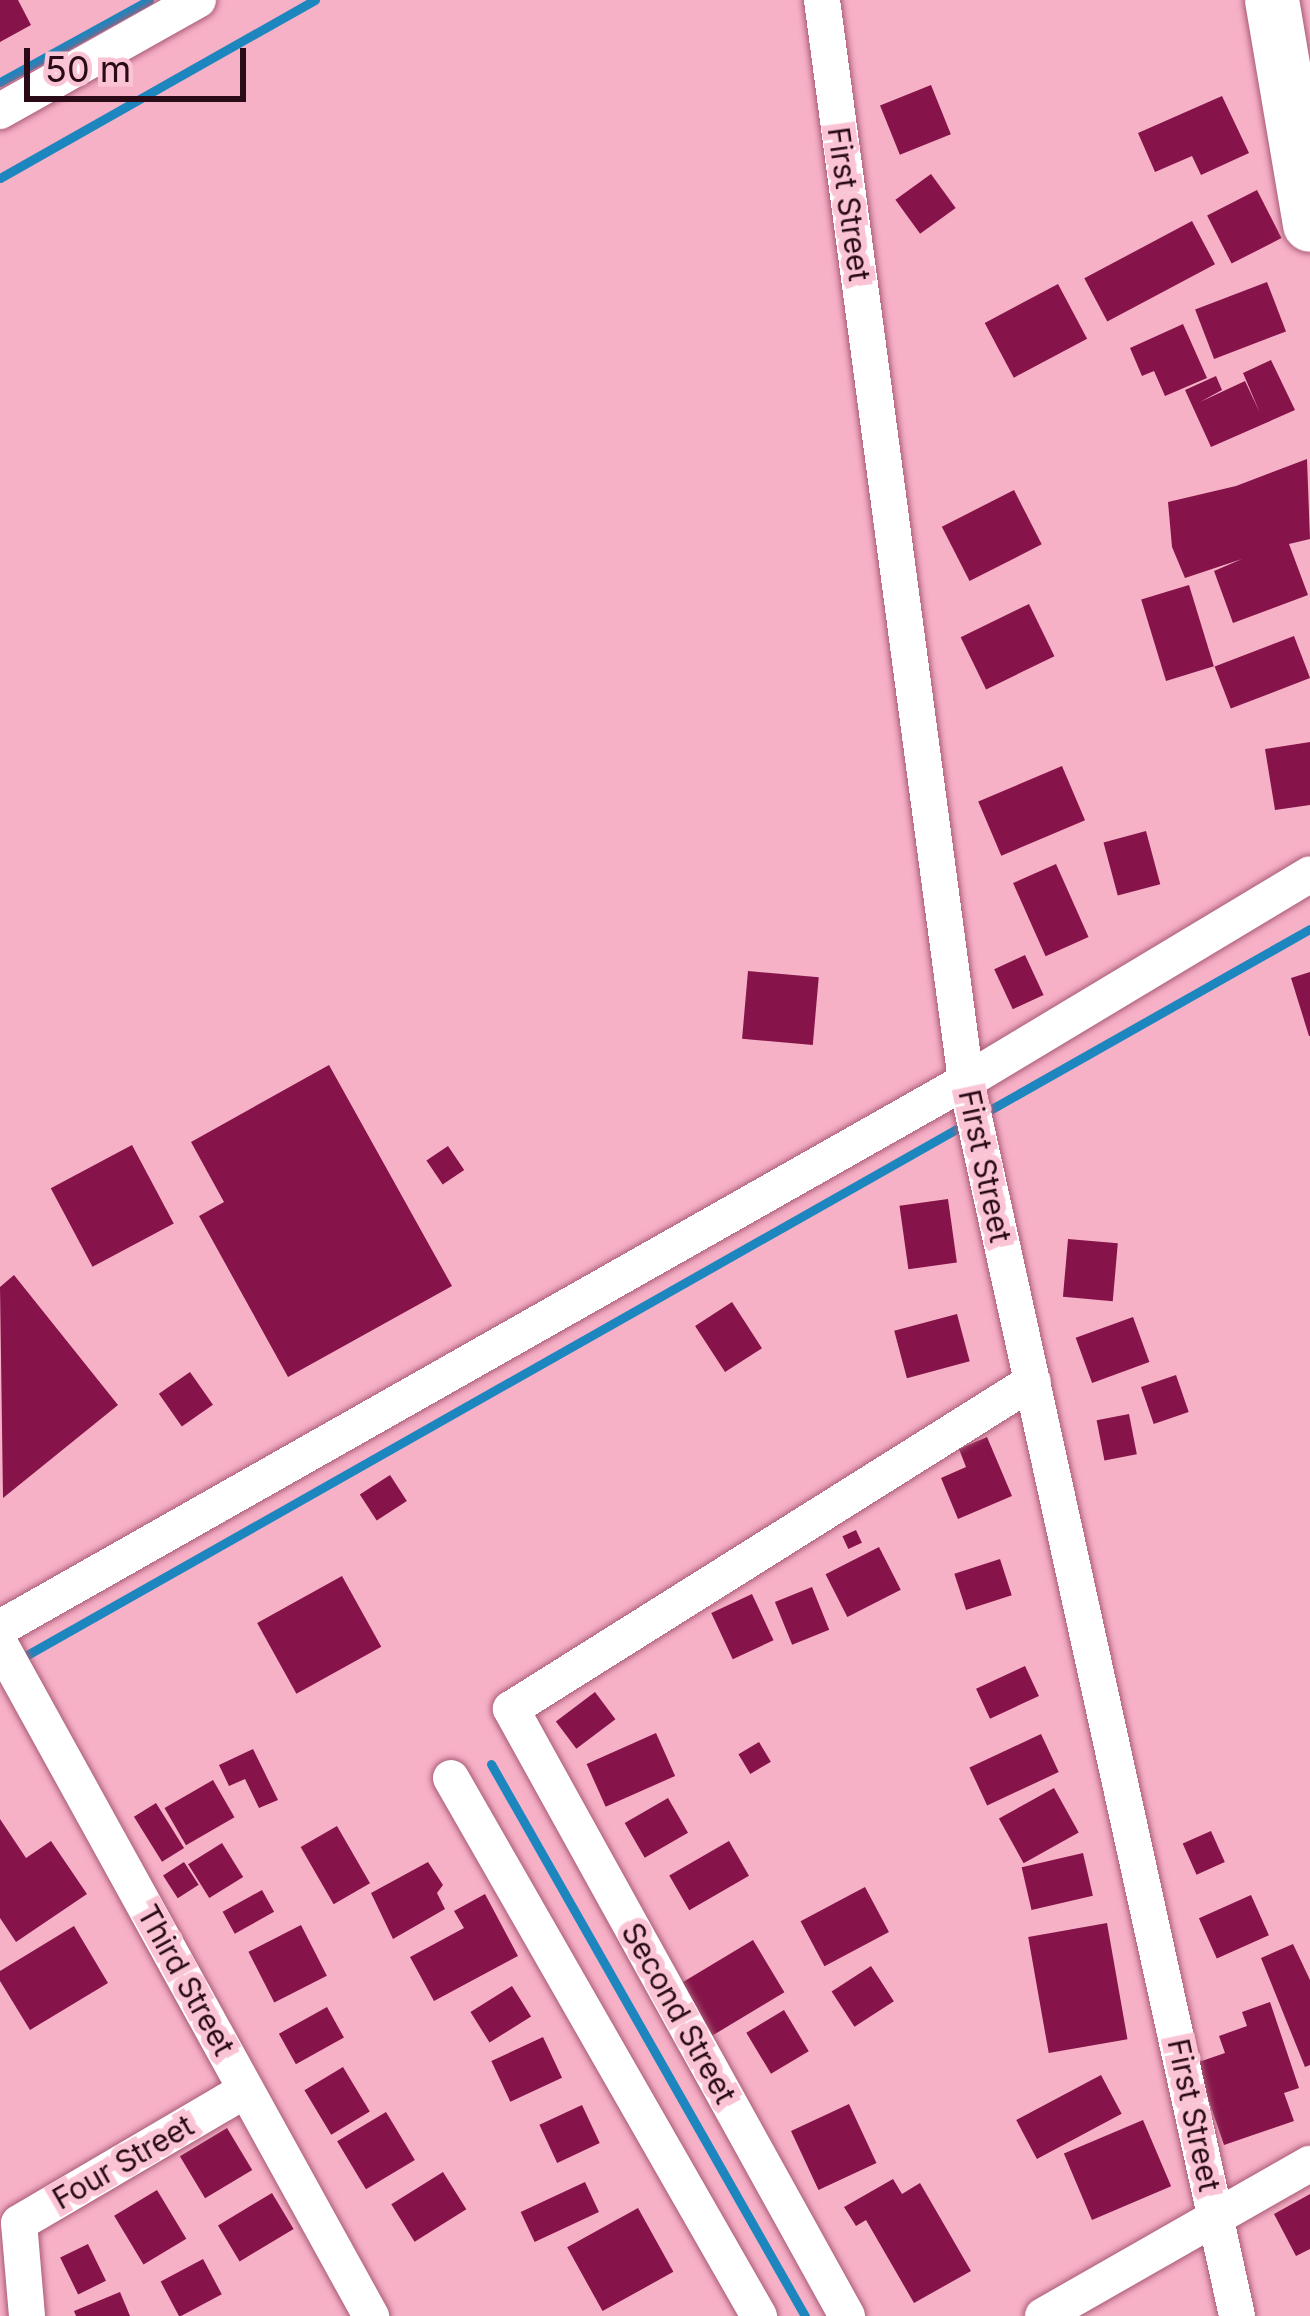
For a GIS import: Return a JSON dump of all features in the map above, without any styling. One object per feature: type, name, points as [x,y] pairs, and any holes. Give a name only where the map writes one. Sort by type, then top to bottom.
[{"type":"main road","points":[[1272,0],[1310,225]]},
{"type":"street","points":[[0,112],[198,0]]},
{"type":"street","name":"First Street","points":[[822,0],[966,1081],[1237,2316]]},
{"type":"street","points":[[0,1628],[966,1081],[1310,874]]},
{"type":"street","name":"Second Street","points":[[847,2316],[511,1709],[1034,1381]]},
{"type":"street","name":"Third Street","points":[[0,1644],[371,2316]]},
{"type":"street","points":[[451,1778],[759,2316]]},
{"type":"street","name":"Four Street","points":[[26,2316],[19,2222],[246,2090]]},
{"type":"street","points":[[1043,2316],[1310,2164]]},
{"type":"building","points":[[0,0],[18,0],[31,25],[0,42]]},
{"type":"building","points":[[931,85],[951,134],[900,155],[880,106]]},
{"type":"building","points":[[1222,96],[1249,153],[1201,175],[1192,156],[1155,172],[1138,133]]},
{"type":"building","points":[[931,174],[956,208],[920,234],[895,200]]},
{"type":"building","points":[[1257,190],[1282,238],[1232,264],[1207,215]]},
{"type":"building","points":[[1192,221],[1215,264],[1107,322],[1084,278]]},
{"type":"building","points":[[1267,282],[1286,331],[1214,359],[1195,310]]},
{"type":"building","points":[[1058,284],[1087,339],[1014,378],[985,323]]},
{"type":"building","points":[[1183,324],[1207,378],[1165,396],[1154,371],[1142,376],[1130,348]]},
{"type":"building","points":[[1271,360],[1295,410],[1211,447],[1185,390],[1216,376],[1222,390],[1200,402],[1245,381],[1260,413],[1243,373]]},
{"type":"building","points":[[1307,459],[1310,539],[1289,544],[1308,595],[1233,623],[1214,571],[1242,559],[1185,578],[1172,547],[1168,502],[1236,486]]},
{"type":"building","points":[[1014,490],[1042,544],[970,581],[942,527]]},
{"type":"building","points":[[1189,585],[1214,666],[1166,681],[1141,600]]},
{"type":"building","points":[[1029,604],[1054,656],[986,689],[961,637]]},
{"type":"building","points":[[1294,636],[1310,678],[1231,708],[1215,666]]},
{"type":"building","points":[[1310,742],[1310,805],[1275,810],[1265,749]]},
{"type":"building","points":[[1062,766],[1085,820],[1001,856],[978,802]]},
{"type":"building","points":[[1146,831],[1160,884],[1118,896],[1103,842]]},
{"type":"building","points":[[1056,864],[1089,937],[1046,956],[1013,883]]},
{"type":"building","points":[[1025,955],[1044,995],[1013,1009],[994,969]]},
{"type":"building","points":[[748,971],[819,977],[813,1045],[742,1039]]},
{"type":"building","points":[[1310,972],[1310,1036],[1309,1036],[1291,978]]},
{"type":"building","points":[[329,1065],[452,1286],[288,1377],[199,1216],[224,1202],[191,1142]]},
{"type":"building","points":[[132,1145],[174,1224],[93,1267],[51,1188]]},
{"type":"building","points":[[448,1146],[464,1170],[443,1185],[426,1161]]},
{"type":"building","points":[[948,1199],[957,1262],[908,1269],[899,1206]]},
{"type":"building","points":[[1068,1239],[1118,1243],[1113,1301],[1063,1297]]},
{"type":"building","points":[[14,1275],[118,1405],[3,1498],[0,1287]]},
{"type":"building","points":[[732,1302],[762,1348],[725,1372],[695,1326]]},
{"type":"building","points":[[957,1314],[970,1361],[907,1378],[894,1331]]},
{"type":"building","points":[[1133,1317],[1149,1362],[1092,1383],[1076,1338]]},
{"type":"building","points":[[190,1372],[213,1405],[182,1427],[159,1394]]},
{"type":"building","points":[[1176,1375],[1189,1412],[1154,1424],[1141,1387]]},
{"type":"building","points":[[1129,1414],[1137,1454],[1104,1461],[1097,1420]]},
{"type":"building","points":[[987,1437],[1012,1496],[958,1519],[941,1478],[966,1467],[959,1449]]},
{"type":"building","points":[[390,1475],[407,1501],[377,1521],[360,1495]]},
{"type":"building","points":[[856,1530],[862,1543],[848,1549],[842,1536]]},
{"type":"building","points":[[879,1547],[901,1590],[847,1617],[826,1574]]},
{"type":"building","points":[[1000,1559],[1012,1595],[966,1610],[954,1574]]},
{"type":"building","points":[[342,1576],[381,1647],[296,1694],[257,1623]]},
{"type":"building","points":[[812,1587],[829,1630],[792,1645],[775,1602]]},
{"type":"building","points":[[752,1594],[774,1640],[733,1659],[711,1613]]},
{"type":"building","points":[[1025,1666],[1039,1696],[990,1719],[976,1689]]},
{"type":"building","points":[[595,1692],[615,1719],[576,1749],[556,1721]]},
{"type":"building","points":[[656,1733],[675,1776],[606,1807],[587,1764]]},
{"type":"building","points":[[1041,1734],[1059,1772],[987,1805],[969,1767]]},
{"type":"building","points":[[759,1742],[771,1762],[750,1774],[738,1754]]},
{"type":"building","points":[[253,1749],[278,1800],[259,1808],[245,1779],[229,1786],[219,1765]]},
{"type":"building","points":[[213,1780],[234,1817],[186,1845],[165,1808]]},
{"type":"building","points":[[1054,1788],[1079,1833],[1024,1863],[999,1819]]},
{"type":"building","points":[[668,1798],[688,1833],[645,1858],[625,1823]]},
{"type":"building","points":[[156,1803],[184,1848],[162,1862],[134,1817]]},
{"type":"building","points":[[0,1819],[26,1858],[51,1841],[87,1894],[16,1942],[0,1918]]},
{"type":"building","points":[[337,1826],[370,1883],[334,1904],[301,1847]]},
{"type":"building","points":[[1211,1831],[1225,1862],[1197,1875],[1183,1844]]},
{"type":"building","points":[[729,1841],[749,1876],[689,1910],[669,1876]]},
{"type":"building","points":[[222,1843],[243,1877],[209,1898],[188,1864]]},
{"type":"building","points":[[1083,1853],[1093,1896],[1032,1910],[1022,1867]]},
{"type":"building","points":[[184,1862],[199,1885],[178,1898],[163,1876]]},
{"type":"building","points":[[428,1862],[443,1885],[437,1893],[445,1909],[393,1939],[371,1893]]},
{"type":"building","points":[[865,1887],[889,1932],[824,1966],[801,1921]]},
{"type":"building","points":[[262,1890],[274,1912],[235,1934],[223,1912]]},
{"type":"building","points":[[485,1894],[518,1956],[434,2001],[410,1957],[464,1928],[454,1911]]},
{"type":"building","points":[[1251,1895],[1269,1935],[1217,1958],[1199,1918]]},
{"type":"building","points":[[1107,1923],[1127,2039],[1049,2053],[1028,1937]]},
{"type":"building","points":[[301,1925],[327,1976],[274,2003],[248,1952]]},
{"type":"building","points":[[74,1926],[108,1983],[30,2030],[0,1981],[0,1971]]},
{"type":"building","points":[[753,1940],[784,1992],[711,2037],[679,1984]]},
{"type":"building","points":[[1293,1944],[1310,1980],[1310,2065],[1305,2067],[1261,1958]]},
{"type":"building","points":[[871,1966],[894,2001],[854,2027],[832,1992]]},
{"type":"building","points":[[512,1986],[531,2017],[490,2042],[470,2012]]},
{"type":"building","points":[[1270,2002],[1299,2088],[1284,2093],[1294,2121],[1224,2145],[1196,2063],[1225,2053],[1219,2036],[1247,2026],[1242,2012]]},
{"type":"building","points":[[327,2007],[344,2038],[296,2064],[279,2034]]},
{"type":"building","points":[[784,2010],[809,2051],[771,2074],[746,2033]]},
{"type":"building","points":[[543,2037],[562,2078],[510,2102],[491,2061]]},
{"type":"building","points":[[343,2067],[370,2112],[331,2135],[304,2090]]},
{"type":"building","points":[[1101,2075],[1122,2114],[1037,2159],[1016,2120]]},
{"type":"building","points":[[849,2104],[876,2163],[818,2190],[791,2131]]},
{"type":"building","points":[[582,2105],[600,2143],[557,2163],[539,2125]]},
{"type":"building","points":[[386,2112],[415,2160],[366,2189],[337,2141]]},
{"type":"building","points":[[1143,2120],[1171,2186],[1092,2220],[1064,2154]]},
{"type":"building","points":[[227,2128],[252,2170],[205,2198],[180,2156]]},
{"type":"building","points":[[443,2172],[466,2209],[415,2242],[391,2204]]},
{"type":"building","points":[[893,2179],[902,2194],[920,2183],[971,2271],[914,2303],[866,2220],[856,2226],[844,2207]]},
{"type":"building","points":[[585,2182],[599,2212],[535,2242],[521,2212]]},
{"type":"building","points":[[157,2190],[186,2239],[143,2265],[114,2216]]},
{"type":"building","points":[[272,2193],[294,2229],[240,2261],[218,2225]]},
{"type":"building","points":[[1310,2194],[1310,2249],[1296,2256],[1274,2214]]},
{"type":"building","points":[[638,2208],[673,2272],[603,2311],[567,2247]]},
{"type":"building","points":[[88,2244],[106,2281],[78,2294],[60,2258]]},
{"type":"building","points":[[203,2259],[222,2294],[179,2316],[161,2282]]},
{"type":"building","points":[[120,2292],[130,2316],[76,2316],[74,2311]]},
{"type":"waterway","points":[[0,82],[149,0]]},
{"type":"waterway","points":[[0,178],[315,0]]},
{"type":"waterway","points":[[981,1115],[1310,929]]},
{"type":"waterway","points":[[20,1659],[967,1123]]},
{"type":"waterway","points":[[491,1764],[805,2316]]}]
